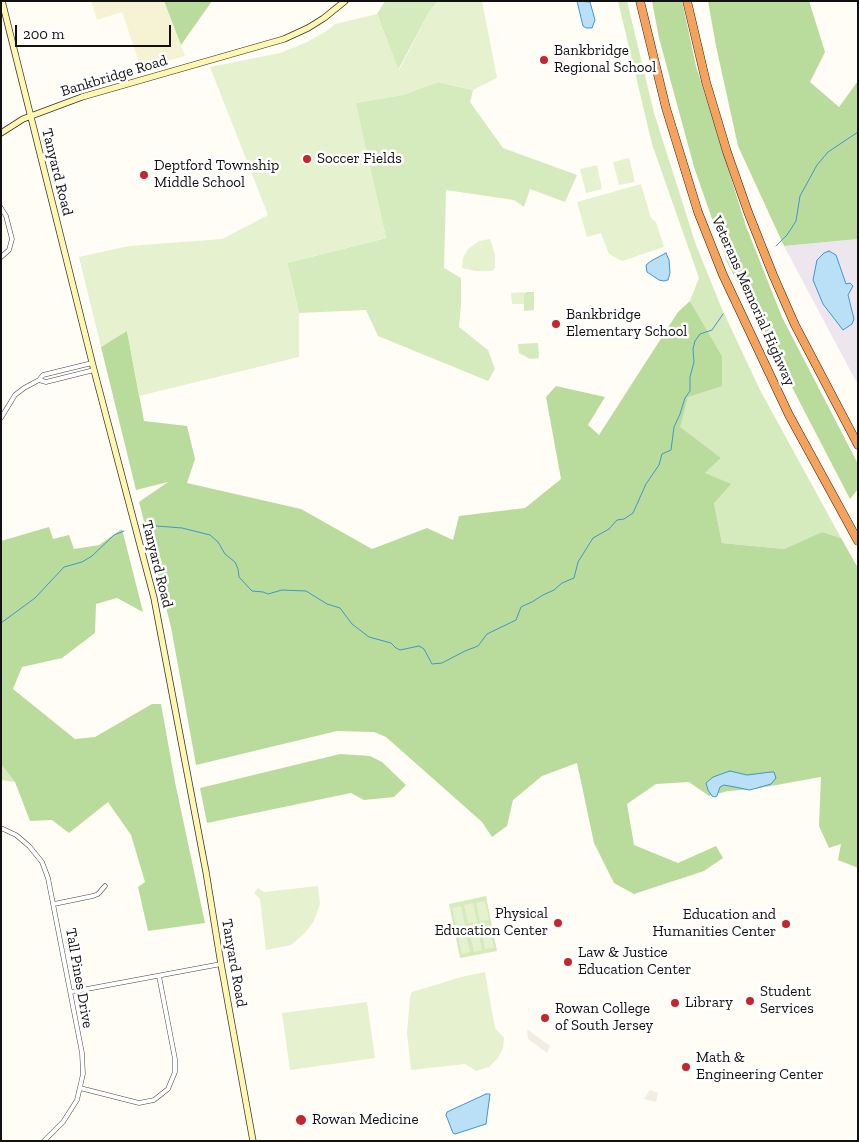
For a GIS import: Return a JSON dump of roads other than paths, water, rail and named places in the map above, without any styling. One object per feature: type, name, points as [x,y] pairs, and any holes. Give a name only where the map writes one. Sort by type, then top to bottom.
[{"type":"highway","name":"Veterans Memorial Highway","points":[[640,1],[666,108],[698,212],[720,268],[736,306],[789,416],[858,541]]},
{"type":"highway","name":"Veterans Memorial Highway","points":[[687,1],[706,82],[727,152],[773,275],[795,325],[858,445]]},
{"type":"highway","points":[[691,20],[693,13],[692,1]]},
{"type":"street","name":"Tanyard Road","points":[[2,1],[92,363],[156,607],[206,872],[253,1141]]},
{"type":"street","name":"Bankbridge Road","points":[[1,133],[31,116],[82,97],[284,39],[308,28],[345,1]]},
{"type":"street","points":[[1,208],[6,216],[12,239],[9,250],[1,257]]},
{"type":"street","points":[[1,418],[15,395],[39,380],[43,375],[92,363]]},
{"type":"street","points":[[39,380],[46,382],[94,370]]},
{"type":"street","name":"Tall Pines Drive","points":[[1,828],[20,838],[38,856],[48,878],[83,1060],[83,1074],[77,1100],[68,1115],[44,1141]]},
{"type":"street","points":[[54,904],[93,896],[98,894],[105,886]]},
{"type":"street","points":[[71,992],[221,964]]},
{"type":"street","points":[[80,1088],[138,1103],[154,1100],[168,1089],[174,1076],[175,1063],[159,976]]},
{"type":"water","points":[[577,1],[590,2],[595,20],[592,28],[583,26]]},
{"type":"water","points":[[829,251],[836,255],[846,284],[850,283],[853,286],[848,295],[854,319],[852,324],[843,330],[823,304],[813,280],[817,260]]},
{"type":"water","points":[[666,253],[669,260],[670,273],[668,280],[664,281],[647,272],[646,265]]},
{"type":"water","points":[[730,771],[747,775],[774,772],[776,778],[771,784],[750,790],[724,785],[720,787],[717,796],[712,796],[706,783],[713,777]]},
{"type":"water","points":[[486,1094],[490,1094],[486,1124],[453,1133],[446,1115],[447,1112]]},
{"type":"waterway","points":[[776,246],[787,235],[796,221],[800,196],[817,165],[828,152],[858,132]]},
{"type":"waterway","points":[[144,525],[182,528],[210,535],[218,542],[225,554],[235,562],[239,577],[252,591],[268,594],[282,590],[306,591],[327,604],[340,608],[352,624],[369,637],[391,643],[400,650],[419,646],[424,649],[432,664],[442,663],[478,646],[487,634],[516,620],[521,607],[574,578],[578,562],[593,538],[609,529],[617,520],[624,519],[633,513],[646,484],[659,465],[662,454],[671,450],[674,427],[685,398],[690,391],[695,341],[700,334],[712,330],[723,314]]},
{"type":"waterway","points":[[1,623],[35,598],[64,567],[82,562],[92,556],[114,535],[124,531]]},
{"type":"place","name":"Bankbridge Regional School","points":[[544,60]]},
{"type":"place","name":"Soccer Fields","points":[[307,159]]},
{"type":"place","name":"Deptford Township Middle School","points":[[144,175]]},
{"type":"place","name":"Bankbridge Elementary School","points":[[556,324]]},
{"type":"place","name":"Physical Education Center","points":[[558,923]]},
{"type":"place","name":"Education and Humanities Center","points":[[786,924]]},
{"type":"place","name":"Law & Justice Education Center","points":[[568,962]]},
{"type":"place","name":"Student Services","points":[[750,1001]]},
{"type":"place","name":"Library","points":[[675,1003]]},
{"type":"place","name":"Rowan College of South Jersey","points":[[545,1018]]},
{"type":"place","name":"Math & Engineering Center","points":[[686,1067]]},
{"type":"place","name":"Rowan Medicine","points":[[301,1120]]}]
